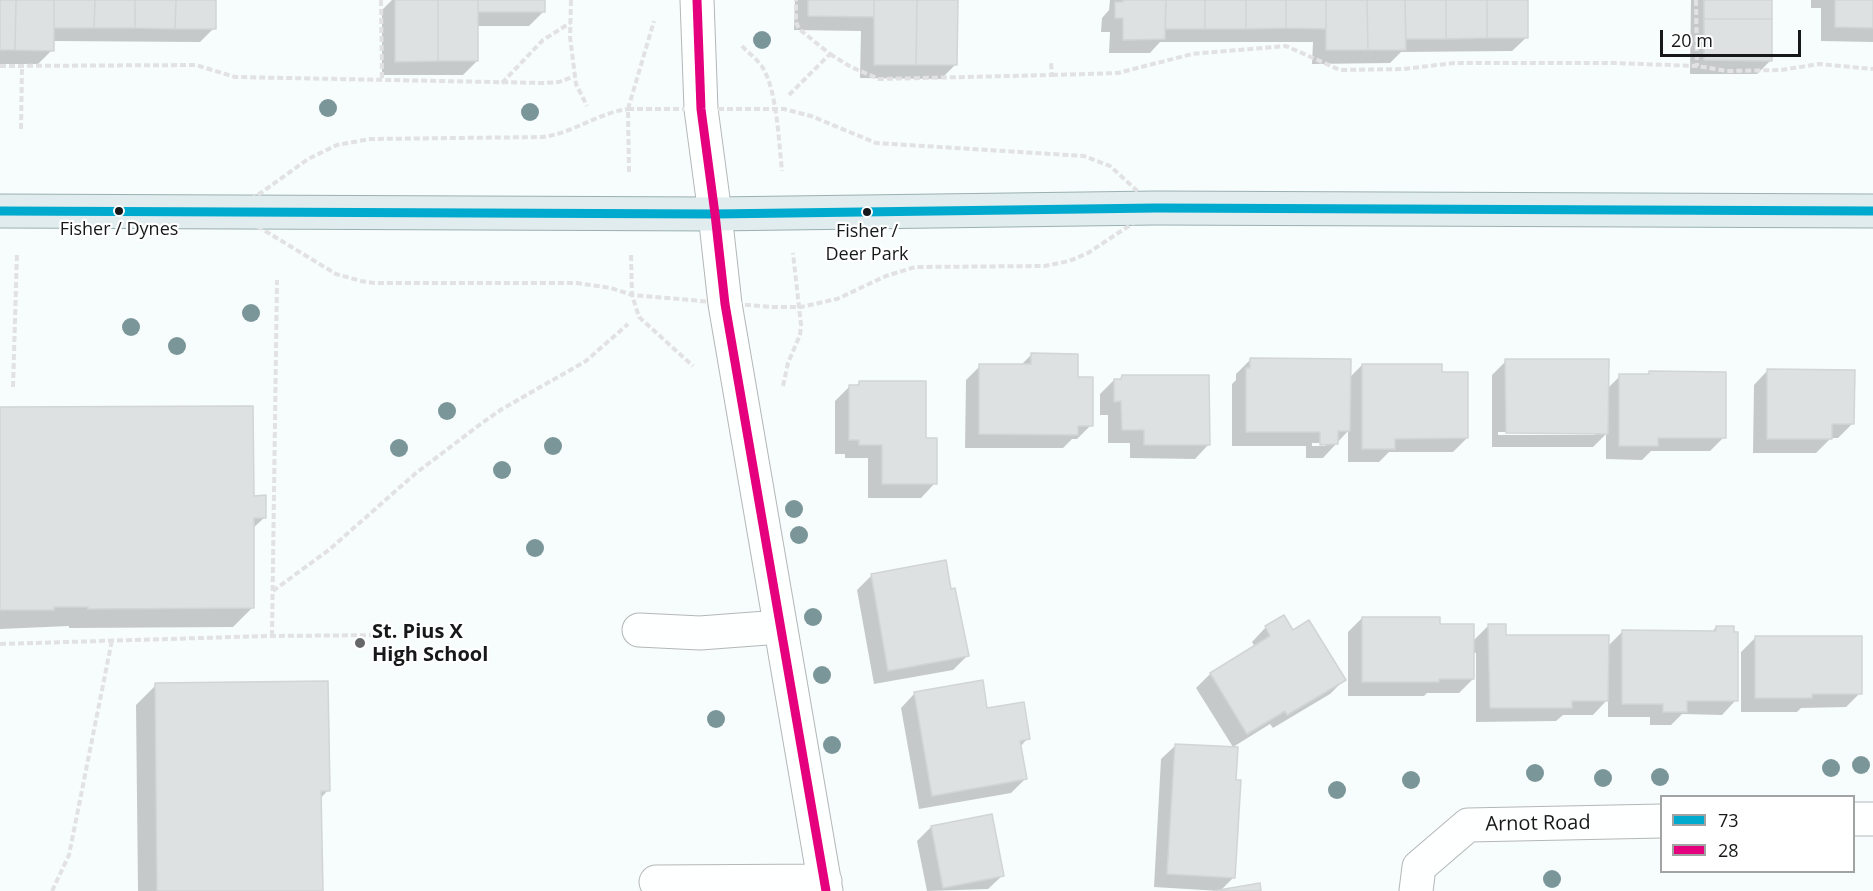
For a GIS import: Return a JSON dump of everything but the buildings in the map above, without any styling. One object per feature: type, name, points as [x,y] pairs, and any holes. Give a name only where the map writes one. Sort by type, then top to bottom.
[{"type":"main road","points":[[9,211],[788,214],[1156,208],[1873,211]]},
{"type":"street","points":[[656,882],[826,886],[724,304],[701,109],[697,0]]},
{"type":"street","points":[[639,630],[700,633],[780,627]]},
{"type":"street","points":[[1855,819],[1873,819]]},
{"type":"street","name":"Arnot Road","points":[[1416,891],[1419,867],[1468,825],[1660,821]]},
{"type":"path","points":[[381,0],[382,80]]},
{"type":"path","points":[[571,0],[570,37],[576,84],[587,106]]},
{"type":"path","points":[[796,0],[796,22],[799,29],[850,67],[879,79],[1118,73],[1192,54],[1286,46],[1340,69],[1404,69],[1454,63],[1614,63],[1697,66],[1727,71],[1781,70],[1819,64],[1873,69]]},
{"type":"path","points":[[1696,0],[1697,66]]},
{"type":"path","points":[[502,82],[543,40],[571,23]]},
{"type":"path","points":[[739,42],[757,60],[768,80],[801,307],[800,335],[788,363],[782,394]]},
{"type":"path","points":[[789,95],[830,54]]},
{"type":"path","points":[[1051,62],[1052,75]]},
{"type":"path","points":[[0,66],[196,65],[235,77],[382,80],[559,82],[575,76]]},
{"type":"path","points":[[21,129],[22,66]]},
{"type":"path","points":[[771,307],[801,307],[837,299],[886,276],[915,267],[1045,266],[1069,261],[1088,253],[1156,208]]},
{"type":"path","points":[[9,211],[12,387]]},
{"type":"path","points":[[234,212],[336,274],[361,281],[374,283],[577,283],[612,288],[632,295],[668,298]]},
{"type":"path","points":[[272,636],[277,280]]},
{"type":"path","points":[[273,591],[330,549],[416,473],[482,423],[586,361],[628,324]]},
{"type":"path","points":[[0,644],[392,635]]},
{"type":"path","points":[[52,891],[69,855],[112,640]]},
{"type":"transit line","name":"28","points":[[697,0],[701,109],[725,304],[826,891]]},
{"type":"transit line","name":"73","points":[[0,211],[715,214],[1156,208],[1873,211]]},
{"type":"place","name":"Fisher / Dynes","points":[[119,211]]},
{"type":"place","name":"Fisher / Deer Park","points":[[867,212]]},
{"type":"place","name":"St. Pius X High School","points":[[360,643]]}]
